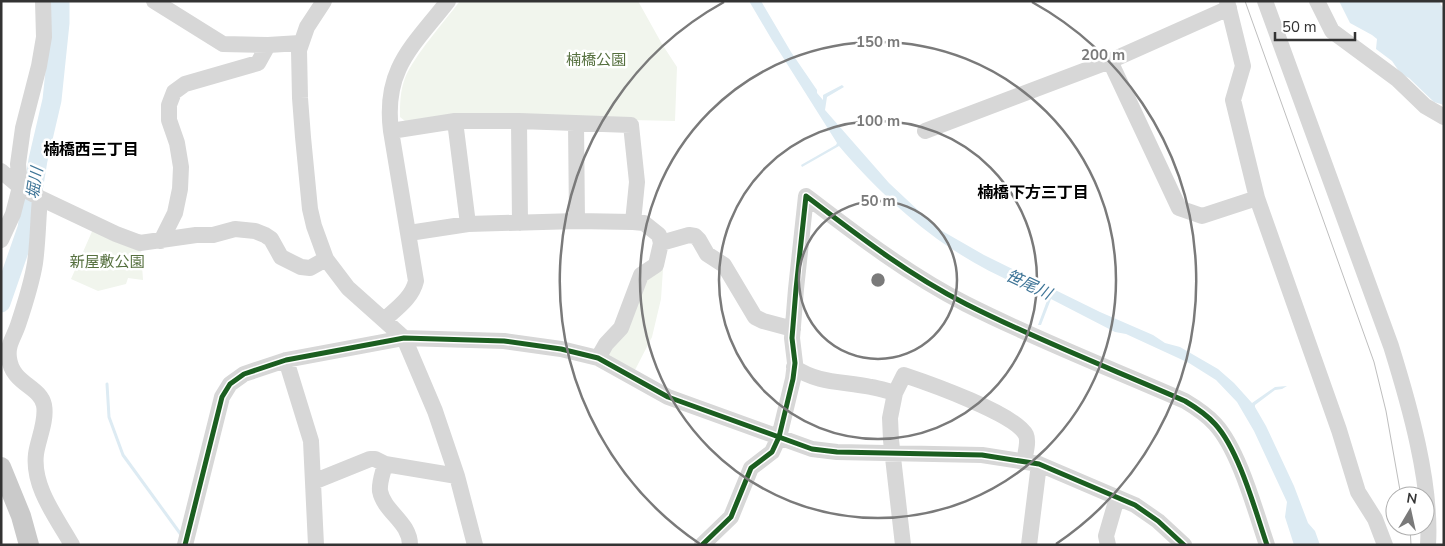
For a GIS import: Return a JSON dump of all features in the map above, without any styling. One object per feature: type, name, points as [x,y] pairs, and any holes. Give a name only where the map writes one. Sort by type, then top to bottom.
[{"type":"main road","points":[[1,467],[21,516],[30,545]]},
{"type":"street","points":[[43,1],[44,37],[39,66],[23,128],[18,164],[30,193],[35,263],[17,326],[9,344],[8,357],[11,369],[19,379],[39,396],[44,405],[44,416],[36,455],[38,483],[72,545]]},
{"type":"street","points":[[154,1],[223,44],[268,45],[300,43]]},
{"type":"street","points":[[324,1],[307,27],[300,43],[298,67],[310,209],[314,226],[326,259],[348,288],[404,338],[435,411],[456,476],[475,545]]},
{"type":"street","points":[[384,320],[414,291],[416,281],[389,117],[390,93],[398,68],[404,57],[448,1]]},
{"type":"street","points":[[1265,1],[1391,346],[1403,384],[1425,486],[1429,530],[1428,545]]},
{"type":"street","points":[[1317,1],[1332,31],[1397,79],[1425,106],[1444,117]]},
{"type":"street","points":[[925,131],[1110,61],[1228,5],[1243,66],[1233,100],[1257,198],[1340,430],[1358,492],[1375,519],[1385,545]]},
{"type":"street","points":[[161,241],[175,213],[180,189],[181,167],[177,143],[169,120],[169,105],[174,92],[185,84],[258,63],[268,45]]},
{"type":"street","points":[[1110,61],[1179,208],[1202,216],[1257,198]]},
{"type":"street","points":[[391,131],[455,121],[631,125],[637,182],[633,222]]},
{"type":"street","points":[[455,121],[468,224]]},
{"type":"street","points":[[519,121],[520,222]]},
{"type":"street","points":[[576,123],[577,221]]},
{"type":"street","points":[[1,171],[30,193],[140,243],[196,235],[213,235],[235,229],[255,231],[265,235],[271,239],[281,257],[301,267],[310,268],[326,259]]},
{"type":"street","points":[[1,240],[12,214],[30,193]]},
{"type":"street","points":[[702,545],[731,517],[751,468],[772,452],[779,437],[794,368],[793,329],[806,196],[890,258],[965,303],[1021,331],[1184,401],[1198,409],[1215,424],[1226,438],[1239,465],[1267,545]]},
{"type":"street","points":[[409,233],[468,224],[520,222],[633,222],[644,223],[651,227],[659,235],[661,243],[656,265],[642,275],[621,328],[606,344],[598,358]]},
{"type":"street","points":[[661,243],[689,235],[695,236],[700,240],[707,254],[724,265],[755,317],[793,329]]},
{"type":"street","points":[[190,542],[222,397],[230,384],[244,374],[286,360],[404,338],[504,341],[561,349],[598,358],[668,397],[812,449],[836,452],[982,455],[1031,463],[1135,506],[1158,521],[1184,545]]},
{"type":"street","points":[[286,360],[312,441],[316,545]]},
{"type":"street","points":[[794,368],[818,379],[871,386],[895,393]]},
{"type":"street","points":[[903,545],[890,418],[895,393],[904,375],[974,401],[1013,422],[1026,434],[1031,463],[1029,545]]},
{"type":"street","points":[[313,482],[370,459],[375,459],[385,464],[456,476]]},
{"type":"street","points":[[385,464],[380,480],[380,490],[383,499],[407,530],[410,545]]},
{"type":"street","points":[[1108,545],[1106,536],[1117,498]]},
{"type":"green space","name":"楠橋公園","points":[[460,1],[638,1],[677,67],[675,121],[455,116],[405,121],[400,117],[400,102],[403,83],[409,69]]},
{"type":"green space","name":"新屋敷公園","points":[[94,227],[141,249],[143,280],[128,278],[126,284],[98,291],[71,279]]},
{"type":"green space","points":[[663,269],[661,299],[652,337],[635,370],[606,357],[643,281]]},
{"type":"water","name":"笹尾川","points":[[749,1],[761,1],[791,52],[823,100],[823,95],[842,85],[844,87],[827,97],[825,110],[889,183],[937,228],[984,255],[1100,312],[1153,335],[1165,343],[1180,347],[1218,369],[1252,403],[1275,387],[1287,386],[1275,390],[1255,405],[1255,407],[1266,426],[1294,486],[1308,523],[1315,531],[1320,545],[1294,545],[1285,517],[1287,502],[1254,431],[1237,402],[1216,380],[1189,363],[1126,334],[1115,332],[1051,299],[1041,325],[1038,325],[1048,298],[987,270],[937,239],[892,202],[839,146],[802,167],[801,165],[837,143]]},
{"type":"water","points":[[1339,1],[1439,1],[1444,10],[1444,105],[1434,102],[1409,78],[1401,74],[1392,61],[1376,49],[1377,39],[1350,23]]},
{"type":"waterway","name":"堀川","points":[[1,303],[27,228],[38,160],[52,100],[60,23],[60,1]]},
{"type":"waterway","points":[[107,384],[109,417],[123,455],[182,536]]},
{"type":"tram line","points":[[1245,1],[1374,362],[1386,411],[1399,486]]},
{"type":"tram line","points":[[1411,536],[1411,545]]},
{"type":"cycle path","points":[[702,545],[731,517],[751,468],[772,452],[779,437],[795,363],[792,338],[806,196],[884,254],[945,293],[1020,330],[1185,401],[1201,411],[1224,435],[1232,449],[1246,481],[1267,545]]},
{"type":"cycle path","points":[[185,545],[222,397],[230,384],[244,374],[286,360],[404,338],[504,341],[561,349],[598,358],[668,397],[812,449],[837,452],[982,455],[1039,464],[1135,505],[1158,521],[1184,545]]},
{"type":"district","name":"楠橋西三丁目","points":[[91,149]]},
{"type":"district","name":"楠橋下方三丁目","points":[[1033,192]]}]
